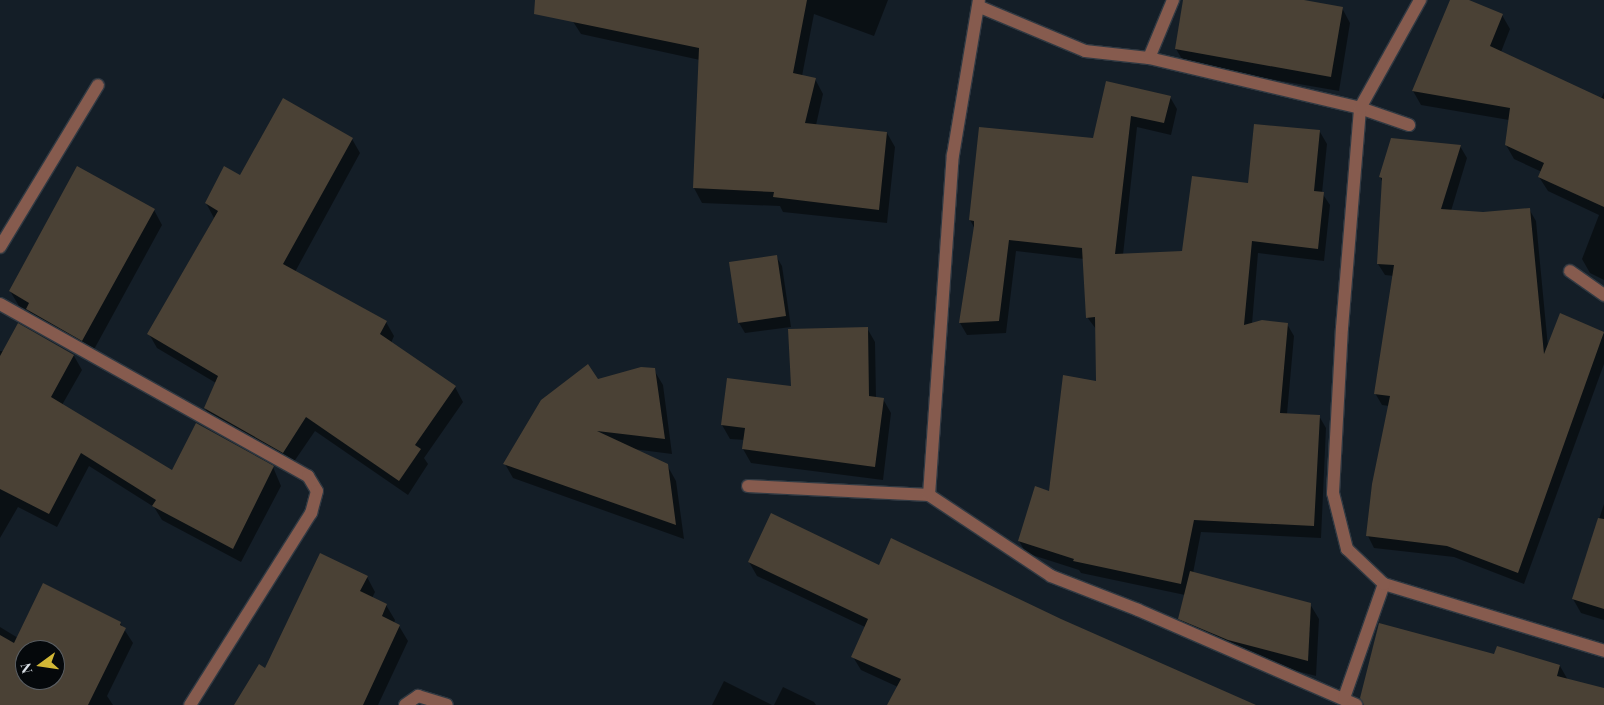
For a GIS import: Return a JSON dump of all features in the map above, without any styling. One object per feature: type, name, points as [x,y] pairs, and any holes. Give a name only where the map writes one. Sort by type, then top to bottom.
[{"type":"street","points":[[1149,58],[1173,0]]},
{"type":"street","points":[[1420,0],[1360,108],[1342,328],[1333,493],[1347,549],[1384,584],[1604,651]]},
{"type":"street","points":[[928,494],[953,155],[979,4],[1085,51],[1149,58],[1360,108],[1409,125]]},
{"type":"street","points":[[0,247],[98,85]]},
{"type":"street","points":[[1570,271],[1604,296]]},
{"type":"street","points":[[0,304],[308,476],[317,491],[306,521],[190,705]]},
{"type":"street","points":[[748,486],[928,494],[1051,576],[1344,698],[1356,705]]},
{"type":"street","points":[[1344,698],[1384,584]]},
{"type":"street","points":[[405,705],[418,696],[447,705]]},
{"type":"building","points":[[535,0],[807,0],[793,73],[816,78],[805,123],[887,132],[879,210],[773,197],[774,192],[693,188],[699,48],[534,14]]},
{"type":"building","points":[[1183,0],[1304,0],[1343,7],[1331,77],[1175,49]]},
{"type":"building","points":[[1450,0],[1469,0],[1503,14],[1490,46],[1604,99],[1604,207],[1538,177],[1544,163],[1505,145],[1510,108],[1412,91]]},
{"type":"building","points":[[1106,81],[1171,96],[1164,123],[1131,116],[1115,254],[1182,251],[1192,176],[1248,183],[1254,124],[1320,130],[1314,191],[1324,192],[1318,249],[1252,241],[1244,325],[1262,320],[1288,323],[1280,413],[1320,415],[1314,526],[1194,520],[1181,584],[1073,561],[1074,559],[1018,541],[1035,486],[1049,491],[1063,375],[1096,381],[1095,317],[1086,318],[1082,248],[1009,240],[999,321],[959,323],[974,226],[974,221],[969,220],[979,127],[1093,138]]},
{"type":"building","points":[[283,98],[353,138],[283,264],[387,321],[380,334],[456,386],[415,445],[421,449],[399,481],[306,417],[283,453],[204,408],[218,376],[147,334],[218,211],[205,203],[224,166],[240,175]]},
{"type":"building","points":[[1391,138],[1461,145],[1441,209],[1483,212],[1530,208],[1544,354],[1560,313],[1604,332],[1518,573],[1447,546],[1366,536],[1372,484],[1390,396],[1374,394],[1394,265],[1377,264],[1382,178],[1379,177]]},
{"type":"building","points":[[77,166],[155,209],[82,341],[26,309],[29,303],[9,291]]},
{"type":"building","points":[[777,255],[786,316],[738,323],[729,262]]},
{"type":"building","points":[[18,323],[74,355],[51,397],[172,470],[196,423],[274,466],[233,549],[152,506],[156,500],[81,453],[49,514],[0,489],[0,356]]},
{"type":"building","points":[[868,327],[869,396],[884,398],[875,467],[742,449],[745,428],[721,425],[727,378],[791,386],[788,329]]},
{"type":"building","points":[[588,364],[598,379],[641,367],[655,368],[665,439],[597,431],[668,464],[676,525],[503,464],[541,400]]},
{"type":"building","points":[[771,513],[879,565],[891,538],[1061,619],[1256,705],[887,705],[901,679],[851,657],[868,619],[748,562]]},
{"type":"building","points":[[1598,518],[1604,519],[1604,609],[1572,599]]},
{"type":"building","points":[[320,553],[368,576],[360,591],[387,604],[382,616],[400,625],[363,705],[234,705],[259,664],[265,668]]},
{"type":"building","points":[[1190,571],[1311,603],[1308,661],[1228,640],[1178,619]]},
{"type":"building","points":[[43,583],[121,622],[120,625],[126,628],[88,705],[0,705],[0,635],[14,643],[15,641],[15,690],[65,690],[65,640],[15,640]]},
{"type":"building","points":[[1379,623],[1494,654],[1497,646],[1560,665],[1557,676],[1604,688],[1604,705],[1364,705],[1360,698]]}]
